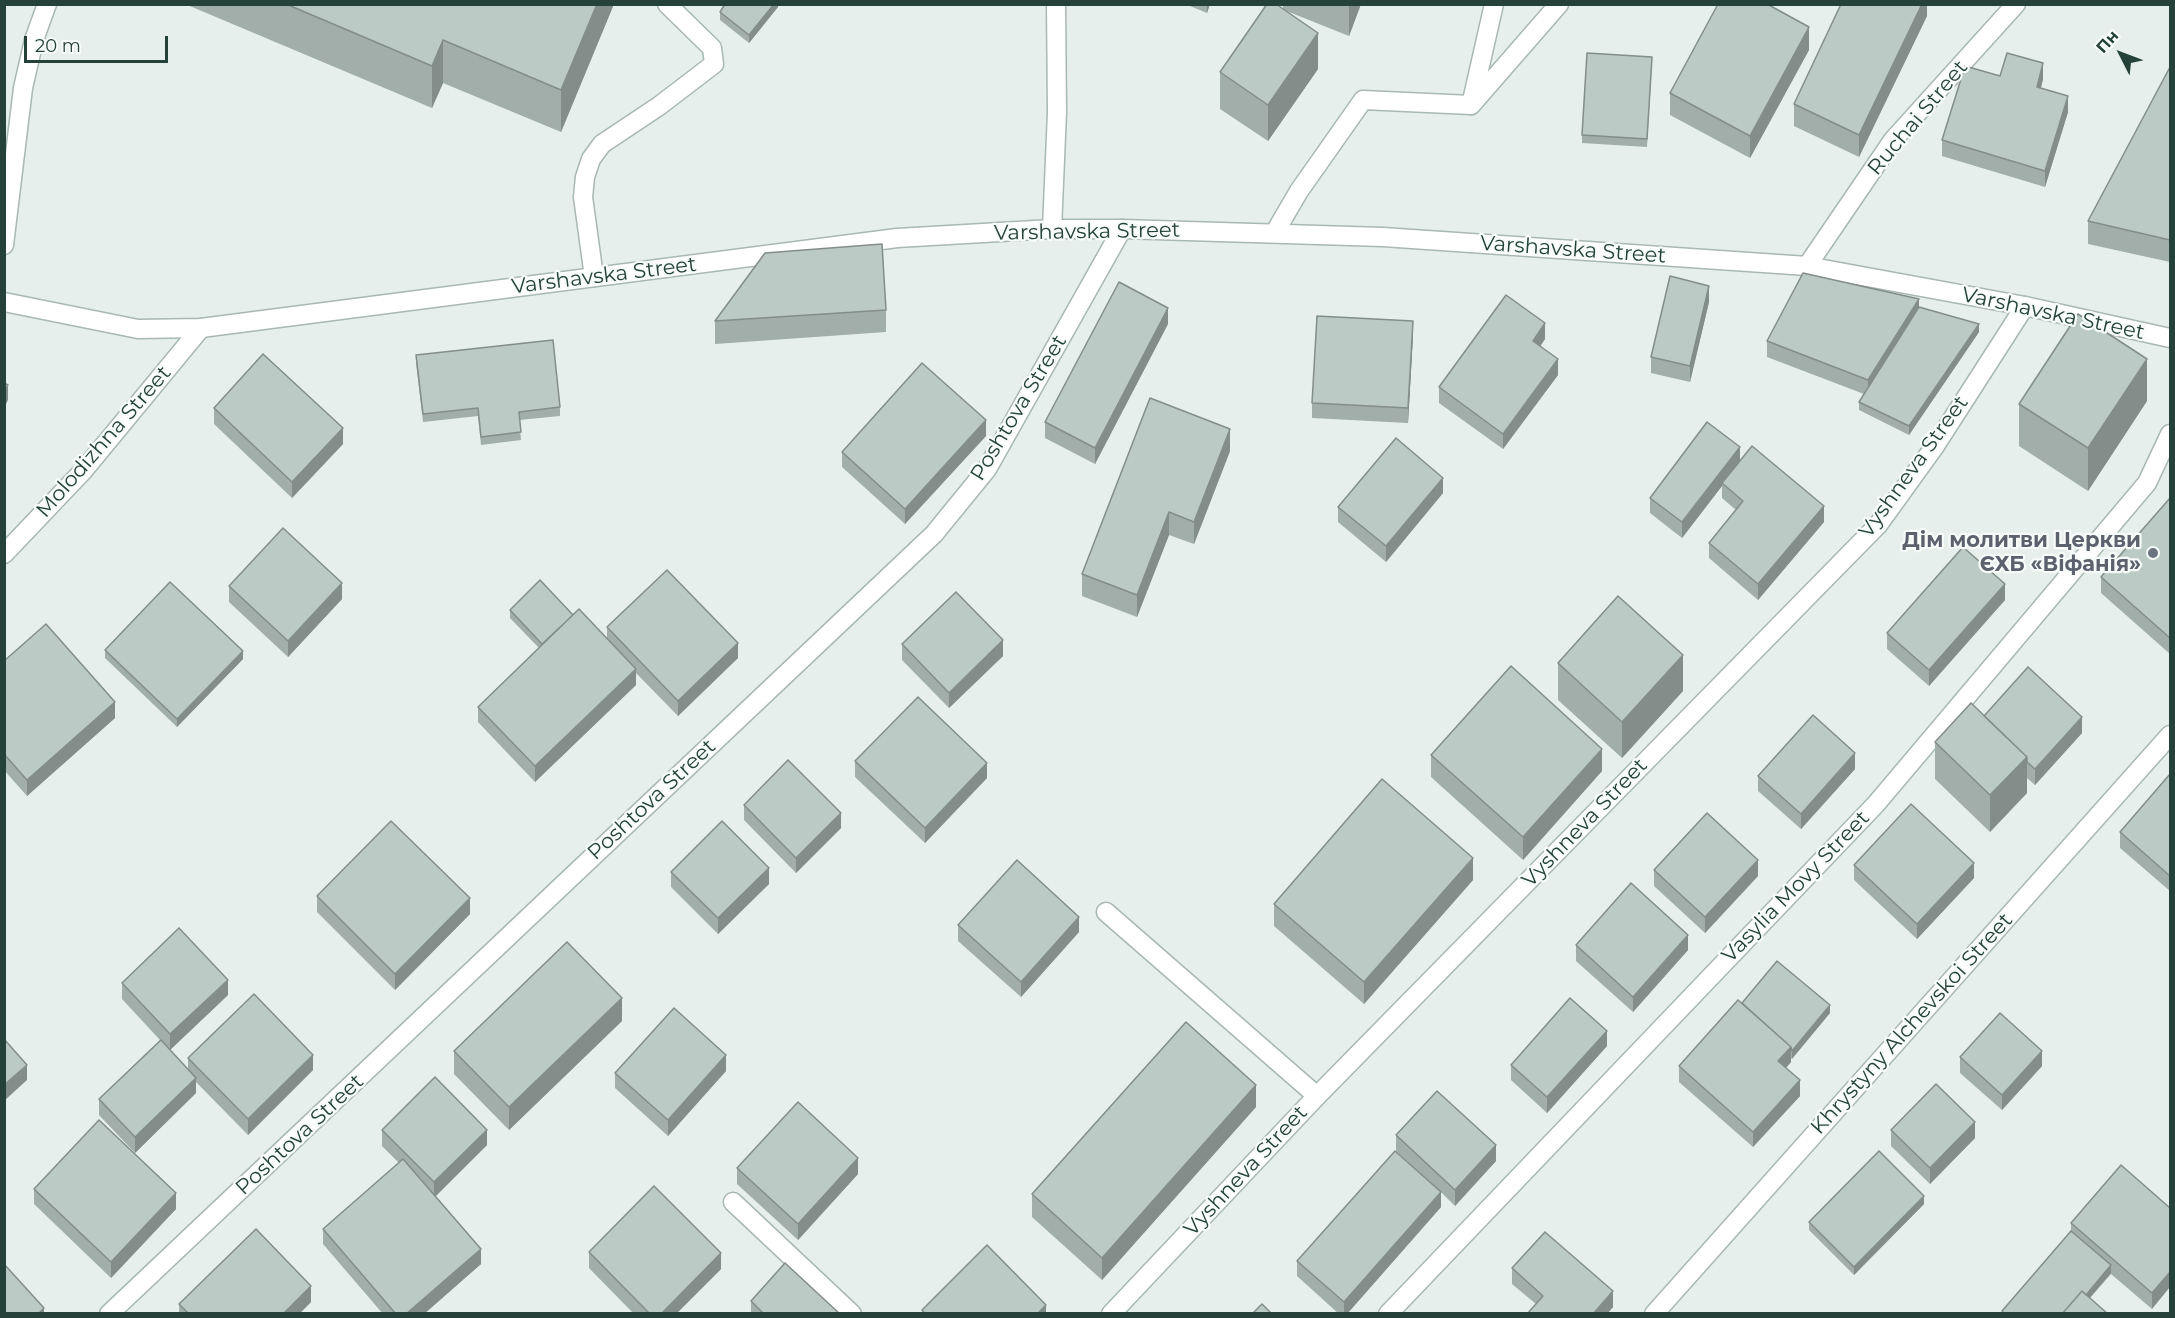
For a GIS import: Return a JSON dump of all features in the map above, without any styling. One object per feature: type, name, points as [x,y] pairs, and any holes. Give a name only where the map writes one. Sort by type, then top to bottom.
[{"type":"street","points":[[4,245],[23,88],[34,40],[46,4]]},
{"type":"street","points":[[594,277],[584,197],[585,177],[591,159],[602,144],[659,106],[714,64],[712,48],[667,4]]},
{"type":"street","points":[[1052,229],[1057,112],[1056,4]]},
{"type":"street","points":[[1471,105],[1494,4]]},
{"type":"street","points":[[1471,105],[1559,4]]},
{"type":"street","name":"Ruchai Street","points":[[1807,266],[1893,140],[2016,4]]},
{"type":"street","points":[[1275,232],[1299,191],[1363,100],[1471,105]]},
{"type":"street","name":"Varshavska Street","points":[[4,302],[138,329],[201,328],[897,238],[1052,229],[1122,229],[1383,237],[1807,266],[2025,306],[2170,338]]},
{"type":"street","name":"Poshtova Street","points":[[109,1314],[934,534],[987,469],[1122,229]]},
{"type":"street","name":"Vyshneva Street","points":[[1111,1314],[1317,1096],[1878,525],[1935,446],[2025,306]]},
{"type":"street","name":"Molodizhna Street","points":[[4,554],[83,471],[201,328]]},
{"type":"street","name":"Vasylia Movy Street","points":[[1388,1314],[1876,804],[2147,483],[2170,434]]},
{"type":"street","name":"Khrystyny Alchevskoi Street","points":[[1654,1314],[2170,735]]},
{"type":"street","points":[[1106,912],[1317,1096]]},
{"type":"street","points":[[733,1202],[852,1314]]},
{"type":"building","points":[[286,4],[597,4],[561,90],[443,40],[432,66]]},
{"type":"building","points":[[725,4],[774,4],[749,35],[720,12]]},
{"type":"building","points":[[1267,4],[1276,4],[1318,33],[1268,105],[1220,72]]},
{"type":"building","points":[[1718,4],[1767,4],[1809,27],[1750,136],[1670,93]]},
{"type":"building","points":[[1841,4],[1922,4],[1859,135],[1794,104]]},
{"type":"building","points":[[1587,53],[1652,57],[1647,139],[1582,135]]},
{"type":"building","points":[[2007,53],[2043,63],[2037,87],[2068,96],[2045,171],[1942,140],[1965,66],[2000,76]]},
{"type":"building","points":[[2170,67],[2170,240],[2088,221]]},
{"type":"building","points":[[882,244],[886,310],[715,321],[765,253]]},
{"type":"building","points":[[1803,273],[1919,299],[1868,380],[1767,341]]},
{"type":"building","points":[[1670,276],[1709,286],[1690,366],[1651,357]]},
{"type":"building","points":[[1119,282],[1168,308],[1095,448],[1045,422]]},
{"type":"building","points":[[1506,295],[1545,323],[1533,341],[1558,359],[1503,434],[1439,387]]},
{"type":"building","points":[[1919,307],[1979,324],[1909,426],[1859,402]]},
{"type":"building","points":[[2078,314],[2147,359],[2088,448],[2019,404]]},
{"type":"building","points":[[1317,316],[1413,321],[1408,408],[1312,403]]},
{"type":"building","points":[[553,340],[560,407],[519,412],[521,432],[481,437],[478,408],[423,414],[416,355]]},
{"type":"building","points":[[263,354],[343,428],[292,482],[214,408]]},
{"type":"building","points":[[922,363],[986,420],[905,509],[842,452]]},
{"type":"building","points":[[1150,398],[1230,429],[1194,522],[1169,512],[1137,595],[1082,574]]},
{"type":"building","points":[[1707,422],[1740,447],[1682,522],[1650,498]]},
{"type":"building","points":[[1396,438],[1443,478],[1386,546],[1338,507]]},
{"type":"building","points":[[1752,446],[1824,506],[1758,584],[1709,543],[1743,501],[1722,483]]},
{"type":"building","name":"Дім молитви Церкви ЄХБ «Віфанія»","points":[[2170,498],[2170,638],[2101,577]]},
{"type":"building","points":[[283,528],[342,583],[288,641],[229,586]]},
{"type":"building","points":[[1963,547],[2005,584],[1929,670],[1887,633]]},
{"type":"building","points":[[667,570],[738,643],[678,701],[607,627]]},
{"type":"building","points":[[540,580],[573,615],[542,644],[510,610]]},
{"type":"building","points":[[170,582],[243,651],[177,719],[105,650]]},
{"type":"building","points":[[956,592],[1003,640],[949,693],[902,644]]},
{"type":"building","points":[[1618,596],[1683,655],[1622,722],[1558,663]]},
{"type":"building","points":[[579,609],[636,669],[535,766],[478,707]]},
{"type":"building","points":[[46,624],[115,702],[27,780],[4,754],[4,661]]},
{"type":"building","points":[[1511,666],[1602,749],[1523,837],[1431,755]]},
{"type":"building","points":[[2028,667],[2082,717],[2035,769],[2027,762],[2027,757],[1984,716]]},
{"type":"building","points":[[918,697],[987,763],[925,828],[855,761]]},
{"type":"building","points":[[1971,703],[2027,757],[1990,795],[1935,742]]},
{"type":"building","points":[[1813,715],[1855,753],[1801,814],[1758,776]]},
{"type":"building","points":[[788,760],[841,813],[796,858],[744,805]]},
{"type":"building","points":[[2170,774],[2170,876],[2120,832]]},
{"type":"building","points":[[1382,779],[1473,858],[1364,982],[1274,904]]},
{"type":"building","points":[[1911,804],[1974,863],[1917,924],[1854,865]]},
{"type":"building","points":[[1707,813],[1758,860],[1705,917],[1654,870]]},
{"type":"building","points":[[391,821],[470,898],[395,974],[317,896]]},
{"type":"building","points":[[722,821],[769,868],[718,918],[671,872]]},
{"type":"building","points":[[1017,860],[1079,917],[1021,982],[958,925]]},
{"type":"building","points":[[1631,883],[1688,935],[1633,997],[1576,945]]},
{"type":"building","points":[[179,928],[228,980],[170,1034],[122,983]]},
{"type":"building","points":[[567,942],[622,998],[509,1107],[454,1051]]},
{"type":"building","points":[[1777,961],[1830,1005],[1792,1051],[1791,1047],[1742,1003]]},
{"type":"building","points":[[254,994],[313,1055],[248,1119],[188,1058]]},
{"type":"building","points":[[1570,998],[1607,1031],[1547,1097],[1511,1065]]},
{"type":"building","points":[[1738,1000],[1791,1047],[1778,1061],[1800,1080],[1753,1132],[1679,1066]]},
{"type":"building","points":[[674,1008],[726,1055],[668,1120],[615,1073]]},
{"type":"building","points":[[2000,1013],[2042,1051],[2002,1095],[1960,1057]]},
{"type":"building","points":[[1186,1022],[1256,1085],[1102,1258],[1032,1194]]},
{"type":"building","points":[[4,1039],[27,1065],[4,1085]]},
{"type":"building","points":[[161,1040],[196,1078],[135,1137],[99,1099]]},
{"type":"building","points":[[435,1077],[487,1130],[434,1182],[382,1130]]},
{"type":"building","points":[[1936,1084],[1975,1122],[1930,1168],[1891,1130]]},
{"type":"building","points":[[1437,1091],[1496,1145],[1455,1190],[1396,1135]]},
{"type":"building","points":[[798,1102],[858,1158],[798,1224],[737,1168]]},
{"type":"building","points":[[99,1120],[176,1193],[111,1262],[34,1189]]},
{"type":"building","points":[[1395,1151],[1441,1192],[1344,1302],[1297,1261]]},
{"type":"building","points":[[1879,1151],[1924,1196],[1854,1267],[1809,1222]]},
{"type":"building","points":[[403,1159],[481,1249],[406,1314],[396,1314],[323,1229]]},
{"type":"building","points":[[2121,1165],[2170,1208],[2170,1272],[2152,1293],[2071,1223]]},
{"type":"building","points":[[654,1186],[721,1253],[661,1314],[650,1314],[589,1252]]},
{"type":"building","points":[[256,1229],[311,1286],[283,1314],[189,1314],[179,1304]]},
{"type":"building","points":[[2071,1231],[2111,1265],[2086,1295],[2082,1291],[2062,1314],[2005,1314],[2002,1311]]},
{"type":"building","points":[[1545,1232],[1613,1291],[1593,1314],[1527,1314],[1543,1296],[1512,1268]]},
{"type":"building","points":[[987,1245],[1046,1305],[1037,1314],[925,1314],[922,1310]]},
{"type":"building","points":[[785,1263],[840,1314],[764,1314],[751,1301]]},
{"type":"building","points":[[4,1264],[44,1308],[38,1314],[4,1314]]},
{"type":"building","points":[[2082,1291],[2108,1314],[2062,1314]]},
{"type":"building","points":[[1262,1304],[1272,1314],[1252,1314]]},
{"type":"place","name":"Дім молитви Церкви ЄХБ «Віфанія»","points":[[2153,553]]}]
